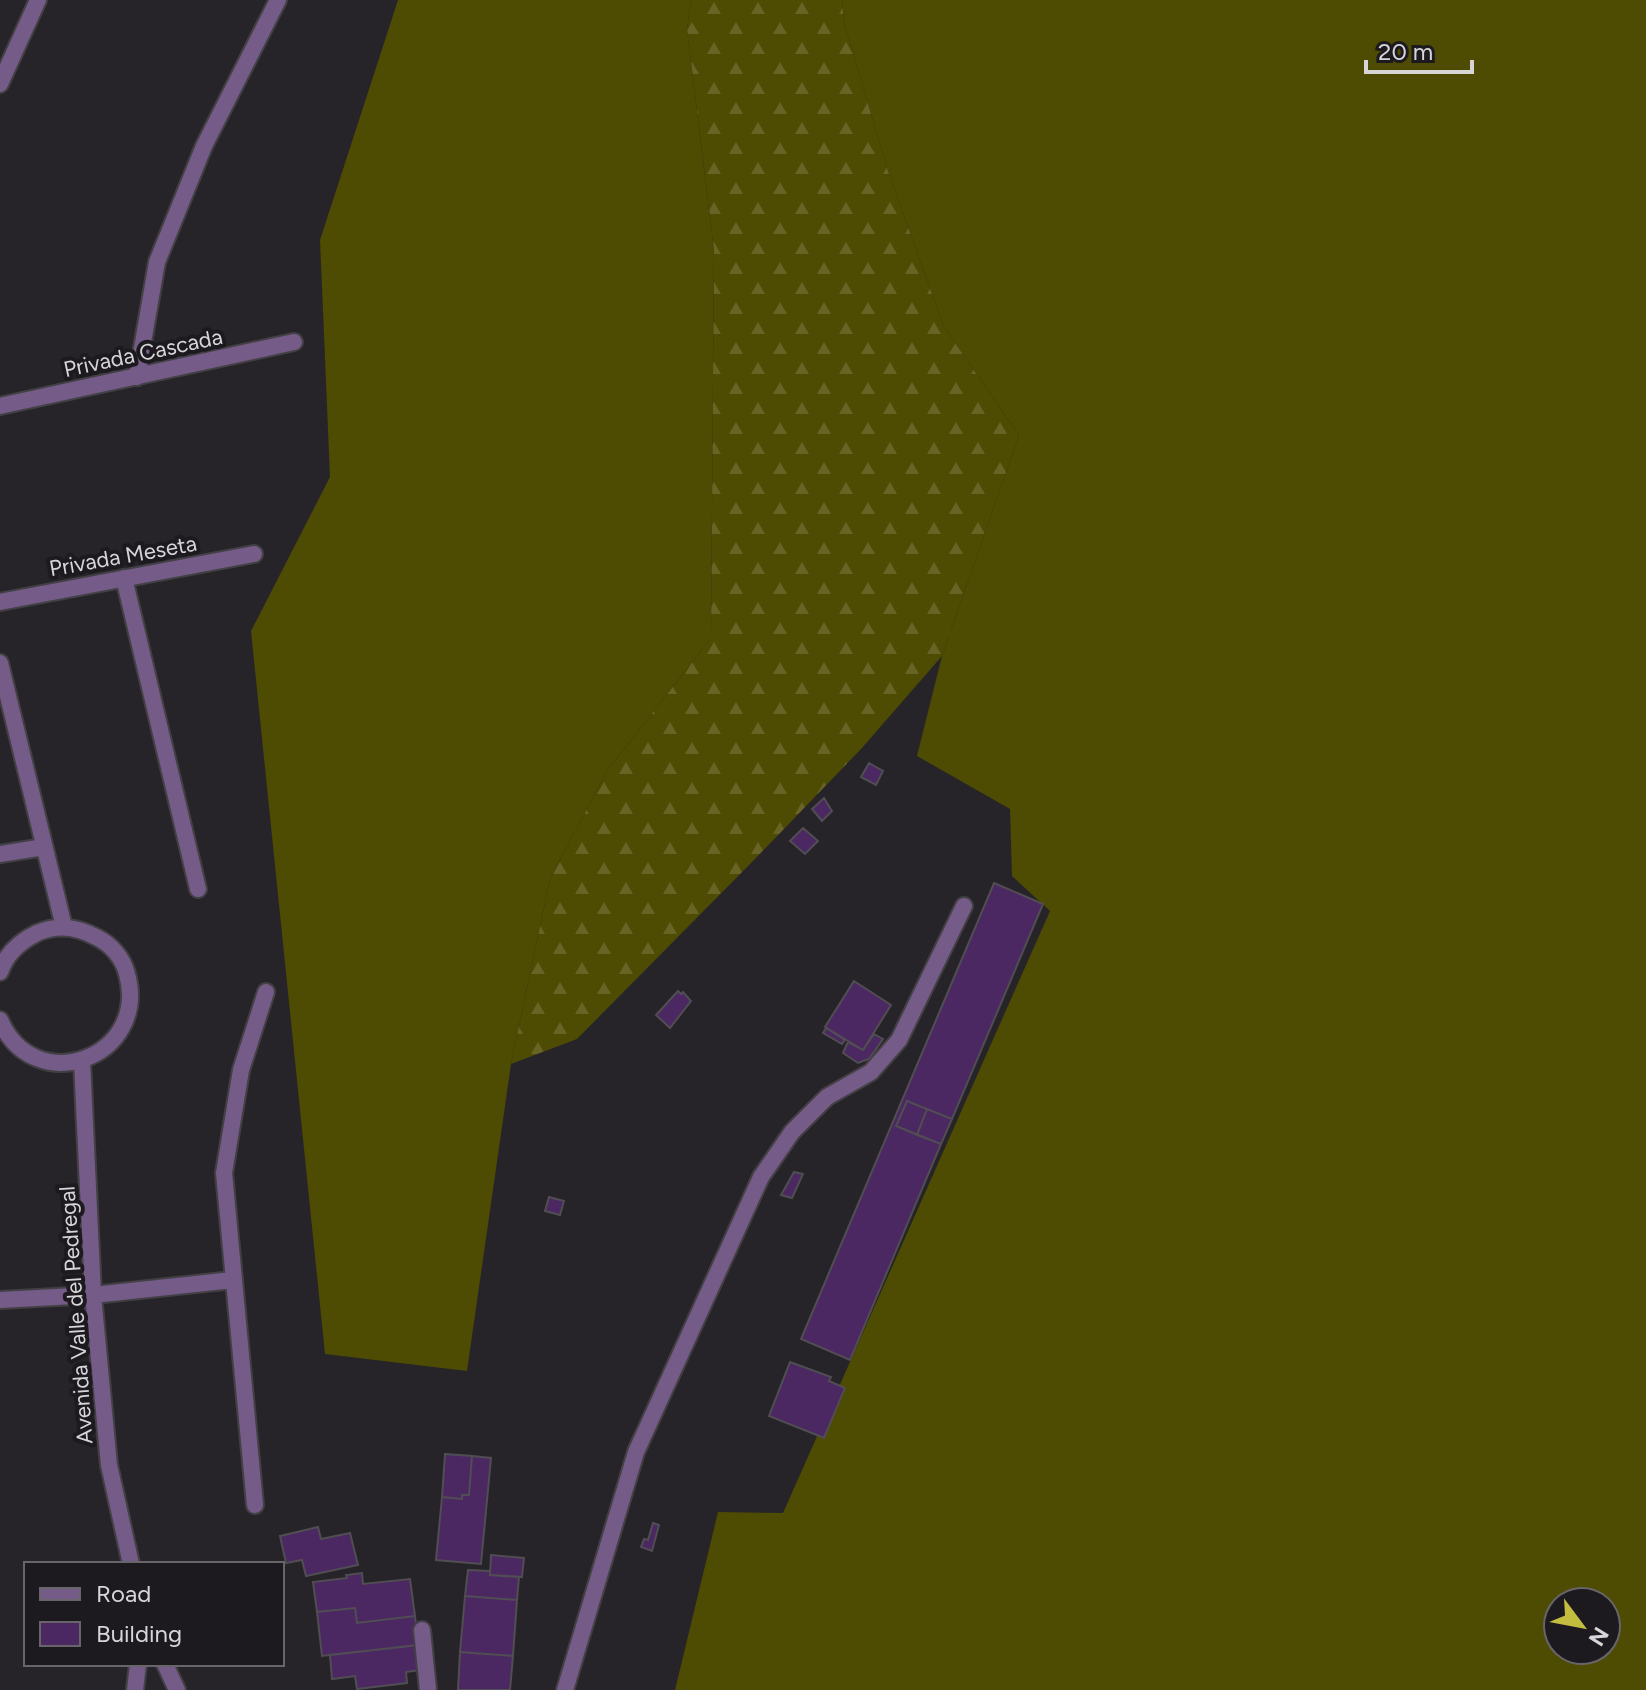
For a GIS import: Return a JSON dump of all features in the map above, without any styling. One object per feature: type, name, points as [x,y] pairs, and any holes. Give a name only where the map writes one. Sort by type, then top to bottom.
[{"type":"street","points":[[0,84],[38,0]]},
{"type":"street","points":[[137,377],[157,262],[204,146],[278,0]]},
{"type":"street","name":"Privada Cascada","points":[[0,406],[294,342]]},
{"type":"street","name":"Privada Meseta","points":[[0,602],[254,554]]},
{"type":"street","points":[[124,578],[198,889]]},
{"type":"street","points":[[0,663],[64,927]]},
{"type":"street","points":[[0,854],[44,847]]},
{"type":"street","points":[[565,1690],[636,1452],[761,1177],[792,1132],[827,1097],[871,1072],[899,1040],[964,906]]},
{"type":"street","points":[[0,972],[12,950],[27,938],[45,930],[64,927],[83,930],[101,938],[115,951],[125,967],[131,986],[125,1024],[114,1040],[99,1053],[82,1061],[63,1064],[26,1052],[11,1040],[0,1020]]},
{"type":"street","points":[[255,1505],[224,1173],[241,1070],[266,992]]},
{"type":"street","name":"Avenida Valle del Pedregal","points":[[82,1061],[93,1295],[109,1465],[131,1562]]},
{"type":"street","points":[[0,1300],[93,1295],[233,1280]]},
{"type":"street","points":[[422,1630],[428,1690]]},
{"type":"street","points":[[135,1690],[138,1666]]},
{"type":"street","points":[[166,1666],[177,1690]]},
{"type":"green space","points":[[398,0],[691,0],[687,29],[714,250],[711,638],[607,771],[550,879],[511,1064],[467,1371],[325,1354],[251,631],[330,477],[320,240]]},
{"type":"green space","points":[[691,0],[842,0],[844,23],[888,171],[944,327],[1019,435],[942,656],[861,749],[577,1039],[511,1064],[550,879],[607,771],[711,638],[714,250],[687,29]]},
{"type":"green space","points":[[842,0],[1646,0],[1646,1690],[675,1690],[718,1512],[783,1513],[1050,911],[1012,876],[1010,809],[917,756],[942,656],[1019,435],[944,327],[888,171],[844,23]]},
{"type":"building","points":[[869,763],[883,771],[876,785],[861,777]]},
{"type":"building","points":[[824,798],[832,811],[822,821],[812,809]]},
{"type":"building","points":[[803,828],[818,841],[805,854],[790,841]]},
{"type":"building","points":[[994,883],[1043,904],[952,1119],[907,1101],[896,1126],[941,1144],[850,1360],[801,1339]]},
{"type":"building","points":[[854,981],[891,1005],[863,1050],[825,1027]]},
{"type":"building","points":[[678,991],[691,1001],[670,1028],[656,1015]]},
{"type":"building","points":[[826,1028],[845,1040],[842,1044],[823,1033]]},
{"type":"building","points":[[874,1034],[883,1039],[869,1059],[858,1063],[843,1053],[848,1042],[863,1050]]},
{"type":"building","points":[[907,1101],[927,1109],[917,1135],[896,1126]]},
{"type":"building","points":[[927,1109],[952,1119],[941,1144],[917,1135]]},
{"type":"building","points":[[794,1172],[803,1174],[792,1198],[781,1195]]},
{"type":"building","points":[[549,1197],[564,1201],[560,1215],[545,1211]]},
{"type":"building","points":[[790,1362],[831,1377],[829,1381],[845,1388],[824,1438],[769,1416]]},
{"type":"building","points":[[445,1454],[472,1456],[469,1495],[462,1495],[462,1499],[442,1497]]},
{"type":"building","points":[[472,1456],[491,1458],[481,1564],[436,1560],[442,1497],[462,1499],[462,1495],[469,1495]]},
{"type":"building","points":[[653,1523],[659,1525],[652,1551],[641,1547],[644,1539],[648,1540]]},
{"type":"building","points":[[318,1527],[321,1539],[350,1533],[358,1565],[306,1576],[302,1560],[286,1563],[280,1536]]},
{"type":"building","points":[[491,1555],[524,1558],[522,1577],[490,1575]]},
{"type":"building","points":[[468,1570],[519,1577],[517,1600],[465,1596]]},
{"type":"building","points":[[362,1573],[363,1584],[410,1579],[415,1616],[357,1623],[355,1608],[317,1612],[313,1582]]},
{"type":"building","points":[[465,1596],[517,1600],[513,1656],[460,1652]]},
{"type":"building","points":[[355,1608],[357,1623],[415,1616],[418,1645],[322,1656],[317,1612]]},
{"type":"building","points":[[418,1645],[421,1670],[406,1672],[407,1683],[357,1689],[355,1676],[332,1679],[330,1655]]},
{"type":"building","points":[[460,1652],[513,1656],[510,1690],[458,1690]]}]
